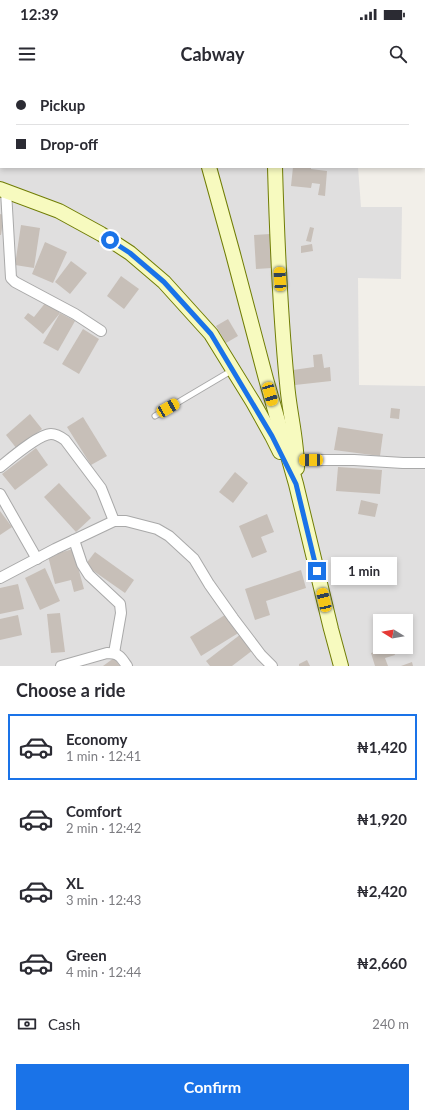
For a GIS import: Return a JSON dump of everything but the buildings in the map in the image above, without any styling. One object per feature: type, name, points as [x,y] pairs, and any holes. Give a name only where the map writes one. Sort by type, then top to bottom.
[{"type":"main road","points":[[209,168],[296,484],[341,666]]},
{"type":"main road","points":[[275,168],[281,306],[287,384],[297,453],[296,484]]},
{"type":"main road","points":[[3,190],[59,211],[101,234],[130,253],[164,282],[211,334],[253,402],[296,484]]},
{"type":"street","points":[[3,190],[11,278],[15,282],[75,314],[101,331]]},
{"type":"street","points":[[0,467],[38,438],[50,434],[57,435],[66,440],[101,488],[114,522]]},
{"type":"street","points":[[297,460],[354,460],[425,463]]},
{"type":"street","points":[[0,494],[37,559]]},
{"type":"street","points":[[0,578],[74,540],[114,522],[126,521],[157,529],[169,536],[194,559],[233,618],[261,655],[272,666]]},
{"type":"street","points":[[74,540],[82,564],[89,574],[120,604],[121,613],[114,653]]},
{"type":"street","points":[[61,666],[114,653],[121,657],[127,666]]},
{"type":"lane","points":[[155,416],[232,370]]},
{"type":"shaded area","points":[[0,168],[358,168],[361,207],[402,207],[401,279],[358,278],[359,385],[425,386],[425,666],[0,666]]},
{"type":"route","points":[[110,240],[130,253],[164,282],[211,334],[253,402],[296,484],[317,571]]}]
